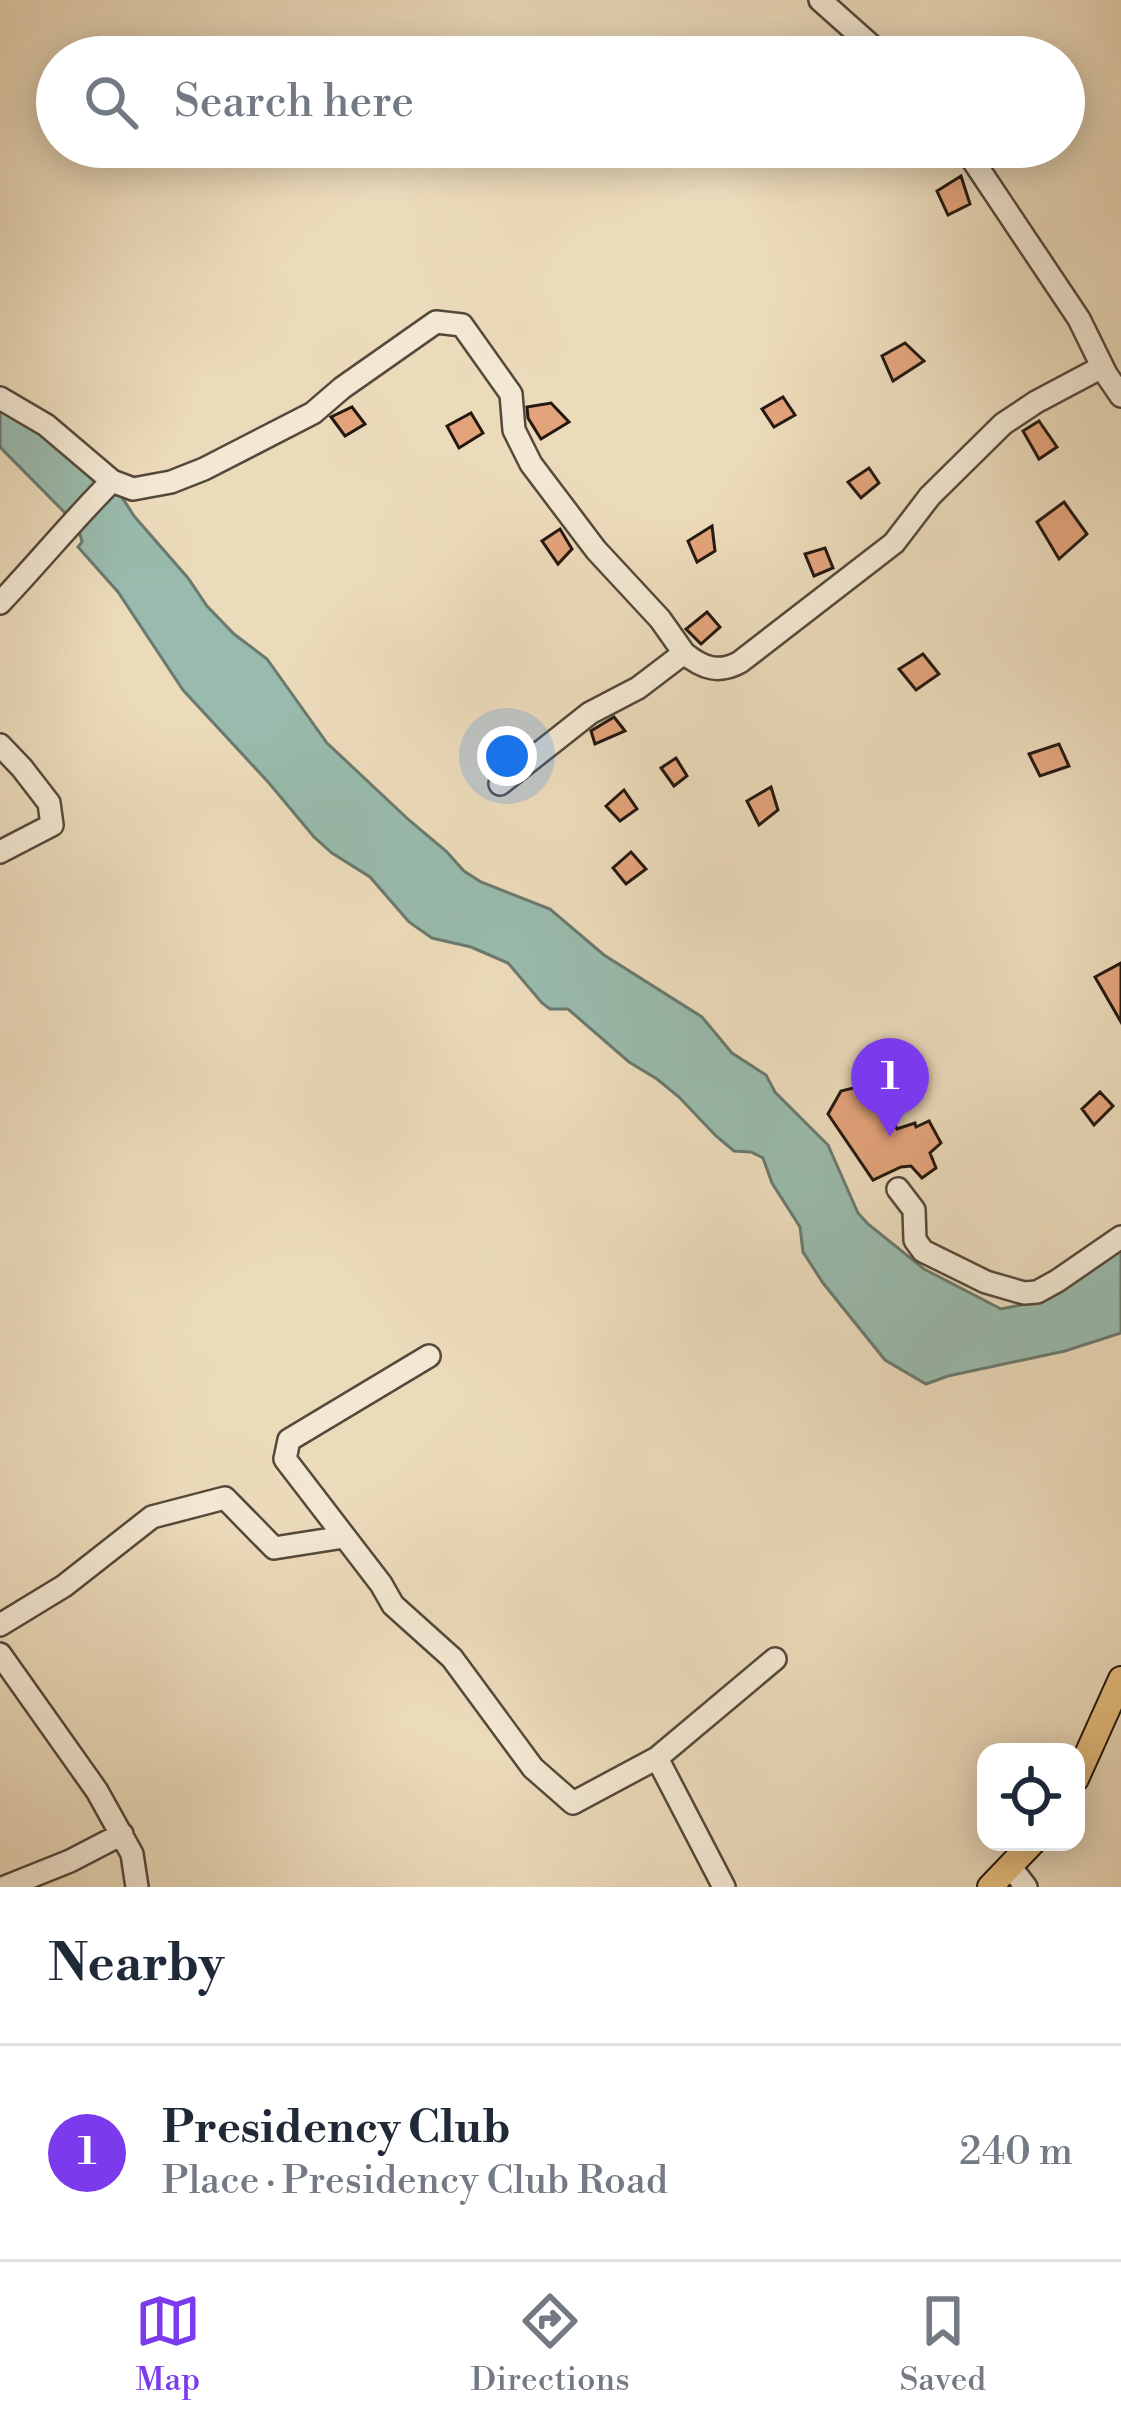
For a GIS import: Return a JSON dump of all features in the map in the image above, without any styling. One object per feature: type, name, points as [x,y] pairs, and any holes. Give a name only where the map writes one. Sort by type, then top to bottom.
[{"type":"main road","points":[[1085,1759],[1121,1678]]},
{"type":"main road","points":[[990,1887],[1018,1877]]},
{"type":"street","points":[[820,0],[860,36]]},
{"type":"street","points":[[0,398],[46,425],[112,481],[134,488],[171,482],[204,469],[313,413],[436,322],[462,326],[511,394],[514,430],[531,464],[596,550],[660,619],[684,653],[710,668],[724,669],[740,662],[894,543],[930,496],[1003,424],[1036,402],[1114,382],[978,168]]},
{"type":"street","points":[[0,603],[112,481]]},
{"type":"street","points":[[500,784],[590,713],[638,688],[684,653]]},
{"type":"street","points":[[0,745],[49,803],[52,825],[0,852]]},
{"type":"street","points":[[898,1189],[914,1210],[915,1240],[922,1251],[986,1282],[1024,1293],[1057,1281],[1121,1237]]},
{"type":"street","points":[[429,1356],[289,1440],[285,1459],[382,1584],[393,1605],[452,1658],[533,1768],[573,1803],[656,1758],[776,1659]]},
{"type":"street","points":[[0,1625],[64,1586],[152,1517],[225,1498],[274,1548],[344,1537]]},
{"type":"street","points":[[0,1654],[97,1791],[132,1854],[137,1887]]},
{"type":"street","points":[[656,1758],[724,1887]]},
{"type":"street","points":[[4,1887],[122,1834]]},
{"type":"shaded area","points":[[0,409],[69,444],[120,494],[207,606],[267,659],[327,743],[464,871],[550,909],[604,955],[702,1017],[732,1053],[766,1075],[775,1092],[828,1145],[858,1213],[868,1224],[924,1269],[1001,1309],[1040,1301],[1121,1249],[1121,1333],[926,1384],[885,1360],[803,1252],[800,1227],[772,1183],[763,1158],[734,1151],[679,1097],[629,1062],[568,1009],[550,1009],[542,1003],[508,963],[471,947],[432,938],[409,922],[370,877],[314,837],[183,690],[118,592],[78,547],[82,542],[78,526],[0,447]]},
{"type":"building","points":[[961,176],[970,204],[948,215],[937,191]]},
{"type":"building","points":[[905,343],[924,361],[893,381],[882,356]]},
{"type":"building","points":[[783,397],[795,415],[774,427],[762,409]]},
{"type":"building","points":[[551,403],[569,422],[541,439],[527,407]]},
{"type":"building","points":[[352,407],[365,424],[345,436],[331,417]]},
{"type":"building","points":[[471,413],[483,433],[459,448],[447,426]]},
{"type":"building","points":[[1039,421],[1057,447],[1039,459],[1023,431]]},
{"type":"building","points":[[869,468],[879,483],[861,498],[848,482]]},
{"type":"building","points":[[1064,502],[1087,534],[1059,559],[1037,522]]},
{"type":"building","points":[[712,526],[715,551],[697,562],[688,541]]},
{"type":"building","points":[[560,529],[572,549],[558,564],[542,541]]},
{"type":"building","points":[[825,548],[833,568],[814,576],[805,554]]},
{"type":"building","points":[[707,612],[720,627],[701,644],[686,629]]},
{"type":"building","points":[[923,654],[939,674],[916,690],[899,669]]},
{"type":"building","points":[[614,717],[625,731],[595,744],[591,731]]},
{"type":"building","points":[[1059,744],[1069,766],[1040,776],[1029,754]]},
{"type":"building","points":[[676,758],[687,776],[674,786],[661,768]]},
{"type":"building","points":[[771,787],[778,810],[759,825],[747,801]]},
{"type":"building","points":[[624,790],[637,809],[620,821],[606,806]]},
{"type":"building","points":[[631,852],[646,869],[626,884],[613,868]]},
{"type":"building","points":[[1121,963],[1121,1022],[1095,977]]},
{"type":"building","points":[[861,1086],[882,1101],[897,1129],[929,1121],[941,1143],[930,1153],[936,1168],[922,1178],[911,1166],[901,1167],[873,1180],[828,1114],[841,1091]]},
{"type":"building","points":[[1100,1092],[1113,1106],[1094,1125],[1082,1109]]},
{"type":"place","name":"Presidency Club","points":[[890,1137]]}]
